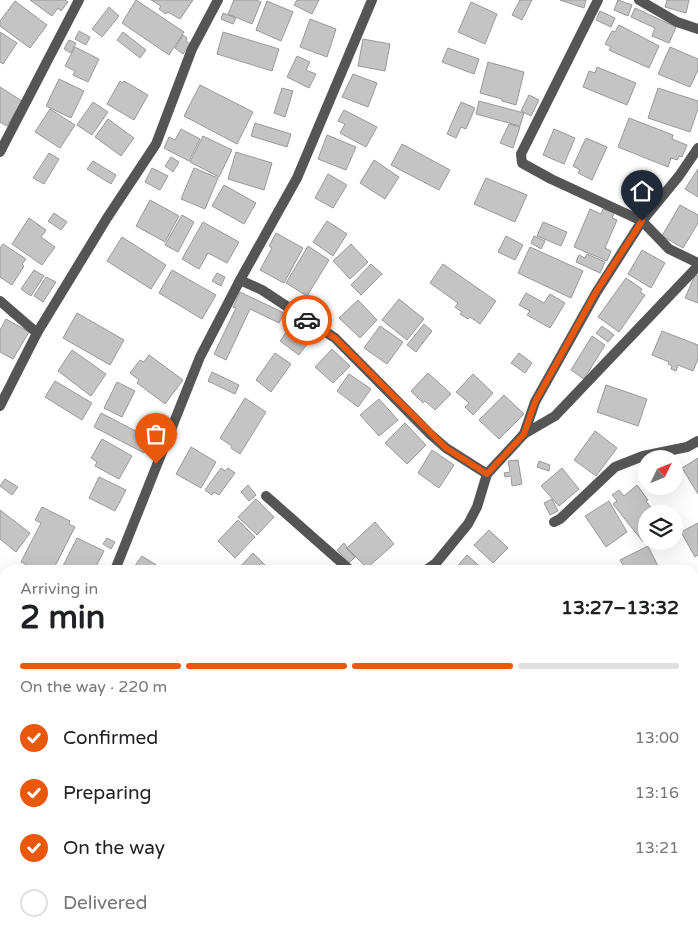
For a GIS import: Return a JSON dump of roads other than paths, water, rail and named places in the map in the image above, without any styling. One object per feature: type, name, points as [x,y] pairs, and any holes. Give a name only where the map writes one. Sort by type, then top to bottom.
[{"type":"street","points":[[0,152],[79,0]]},
{"type":"street","points":[[0,406],[37,332],[107,218],[156,144],[192,49],[218,0]]},
{"type":"street","points":[[116,565],[200,357],[240,280],[297,178],[372,0]]},
{"type":"street","points":[[432,565],[468,524],[477,507],[487,474],[524,434],[555,416],[698,265],[669,249],[642,221],[551,179],[522,163],[521,154],[598,0]]},
{"type":"street","points":[[639,0],[676,22],[698,29]]},
{"type":"street","points":[[524,434],[535,402],[596,292],[642,221],[679,176],[698,148]]},
{"type":"street","points":[[240,280],[262,290],[335,338],[435,439],[487,474]]},
{"type":"street","points":[[0,301],[37,332]]},
{"type":"street","points":[[554,522],[560,519],[615,467],[643,456],[687,448],[698,441]]},
{"type":"street","points":[[266,496],[344,565]]}]
